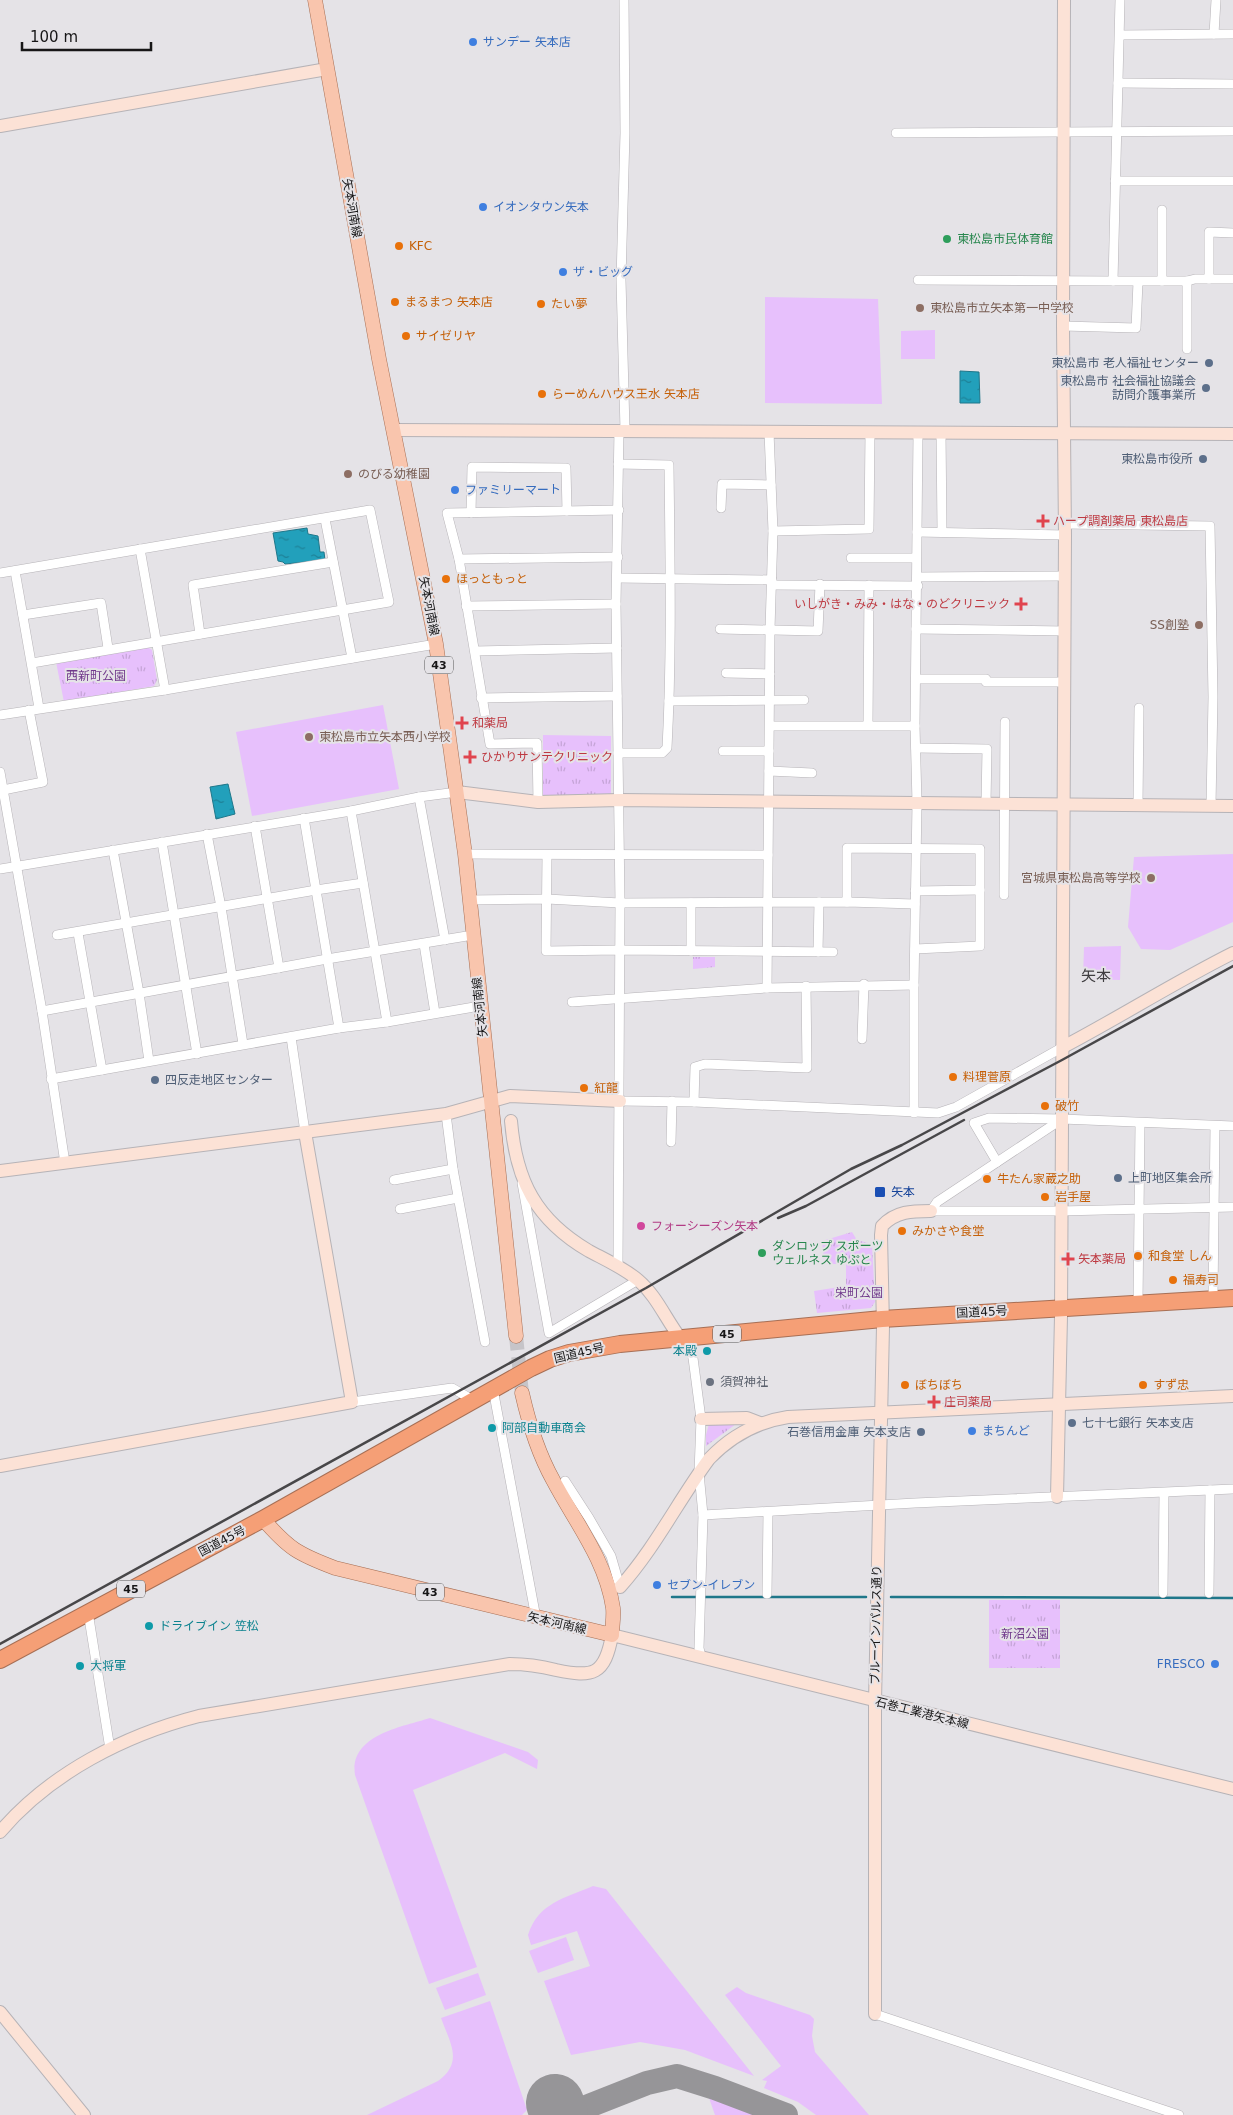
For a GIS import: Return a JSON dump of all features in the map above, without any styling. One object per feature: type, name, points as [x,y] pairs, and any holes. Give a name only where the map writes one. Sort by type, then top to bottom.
[{"type":"highway","name":"国道45号","points":[[0,1660],[263,1519],[493,1389],[550,1359],[569,1353],[620,1344],[882,1318],[1233,1298]]},
{"type":"main road","name":"矢本河南線","points":[[315,0],[379,359],[436,644],[465,854],[468,900],[516,1336]]},
{"type":"main road","points":[[522,1393],[527,1415],[542,1459],[592,1548],[601,1568],[613,1610],[612,1635]]},
{"type":"main road","name":"矢本河南線","points":[[263,1519],[290,1548],[305,1557],[335,1568],[612,1635]]},
{"type":"street","points":[[618,1266],[620,854],[616,604],[619,510],[618,464],[622,430],[621,280],[624,0]]},
{"type":"street","points":[[1058,1497],[1063,1047],[1065,576],[1063,326],[1064,0]]},
{"type":"street","points":[[1113,282],[1120,0]]},
{"type":"street","points":[[1214,34],[1216,0]]},
{"type":"street","points":[[1120,35],[1233,34]]},
{"type":"street","points":[[0,126],[327,69]]},
{"type":"street","points":[[1118,83],[1233,84]]},
{"type":"street","points":[[896,133],[1233,131]]},
{"type":"street","points":[[1116,181],[1233,181]]},
{"type":"street","points":[[1162,210],[1162,281]]},
{"type":"street","points":[[1209,279],[1209,232],[1233,233]]},
{"type":"street","points":[[918,280],[1138,282],[1233,279]]},
{"type":"street","points":[[1187,281],[1187,349]]},
{"type":"street","points":[[1063,326],[1136,328],[1138,282]]},
{"type":"street","points":[[394,430],[622,430],[918,434],[941,432],[1233,434]]},
{"type":"street","points":[[767,988],[770,629],[773,530],[770,432]]},
{"type":"street","points":[[773,530],[869,529],[870,432]]},
{"type":"street","points":[[941,432],[942,531]]},
{"type":"street","points":[[914,1113],[918,434]]},
{"type":"street","points":[[618,464],[669,466],[670,579],[667,748],[662,753],[618,753]]},
{"type":"street","points":[[471,513],[472,467],[566,468],[568,510]]},
{"type":"street","points":[[720,508],[722,484],[771,485]]},
{"type":"street","points":[[0,573],[370,510],[389,602],[108,648],[32,663]]},
{"type":"street","points":[[538,802],[536,743],[490,744],[459,559],[448,513],[619,510]]},
{"type":"street","points":[[325,519],[352,658]]},
{"type":"street","points":[[917,532],[1210,526],[1213,697],[1212,806]]},
{"type":"street","points":[[140,549],[165,690]]},
{"type":"street","points":[[459,559],[618,558]]},
{"type":"street","points":[[851,558],[916,558]]},
{"type":"street","points":[[200,634],[193,585],[333,562]]},
{"type":"street","points":[[3,790],[43,782],[34,709],[32,663],[15,571]]},
{"type":"street","points":[[617,578],[869,585],[1065,576]]},
{"type":"street","points":[[720,629],[818,631],[820,584]]},
{"type":"street","points":[[868,725],[869,585]]},
{"type":"street","points":[[23,615],[100,603],[108,648]]},
{"type":"street","points":[[466,606],[616,604]]},
{"type":"street","points":[[916,629],[1064,631]]},
{"type":"street","points":[[0,715],[165,690],[436,644]]},
{"type":"street","points":[[475,650],[617,648]]},
{"type":"street","points":[[726,673],[770,674]]},
{"type":"street","points":[[916,680],[986,679],[986,682],[1064,682]]},
{"type":"street","points":[[481,698],[617,696]]},
{"type":"street","points":[[669,701],[804,700]]},
{"type":"street","points":[[1138,806],[1139,708]]},
{"type":"street","points":[[1004,894],[1005,722]]},
{"type":"street","points":[[770,726],[915,726]]},
{"type":"street","points":[[916,748],[988,749],[986,803]]},
{"type":"street","points":[[723,751],[769,751]]},
{"type":"street","points":[[769,771],[812,773]]},
{"type":"street","points":[[0,772],[42,1011],[64,1163]]},
{"type":"street","points":[[0,869],[457,792],[538,802],[619,800],[1233,806]]},
{"type":"street","points":[[420,797],[444,940]]},
{"type":"street","points":[[351,811],[387,1022]]},
{"type":"street","points":[[304,818],[339,1028]]},
{"type":"street","points":[[256,826],[279,968]]},
{"type":"street","points":[[207,834],[244,1044]]},
{"type":"street","points":[[162,842],[197,1054]]},
{"type":"street","points":[[847,902],[846,848],[980,849],[980,946],[915,949]]},
{"type":"street","points":[[113,850],[139,993],[149,1061]]},
{"type":"street","points":[[465,854],[768,855]]},
{"type":"street","points":[[547,855],[546,951],[833,952]]},
{"type":"street","points":[[57,935],[316,890],[362,884]]},
{"type":"street","points":[[915,891],[980,890]]},
{"type":"street","points":[[468,900],[547,899],[620,903],[847,902],[915,904]]},
{"type":"street","points":[[690,951],[691,902]]},
{"type":"street","points":[[818,952],[819,902]]},
{"type":"street","points":[[78,932],[102,1070]]},
{"type":"street","points":[[42,1011],[327,959],[473,935]]},
{"type":"street","points":[[424,944],[435,1013]]},
{"type":"street","points":[[0,1171],[446,1114],[510,1096],[938,1113],[956,1107],[1110,1023],[1184,978],[1233,953]]},
{"type":"street","points":[[862,1039],[864,984]]},
{"type":"street","points":[[572,1002],[806,986],[914,985]]},
{"type":"street","points":[[694,1102],[695,1067],[705,1064],[807,1068],[806,986]]},
{"type":"street","points":[[51,1079],[244,1044],[480,1006]]},
{"type":"street","points":[[291,1037],[305,1132],[352,1402]]},
{"type":"street","points":[[671,1142],[672,1101]]},
{"type":"street","points":[[446,1114],[453,1169],[485,1342]]},
{"type":"street","points":[[997,1162],[974,1123],[989,1118],[1233,1126]]},
{"type":"street","points":[[931,1211],[937,1202],[1062,1119]]},
{"type":"street","points":[[511,1121],[513,1146],[520,1173],[549,1333],[638,1280]]},
{"type":"street","points":[[1138,1303],[1140,1124]]},
{"type":"street","points":[[1213,1298],[1215,1126]]},
{"type":"street","points":[[394,1180],[453,1169]]},
{"type":"street","points":[[520,1173],[532,1200],[544,1216],[562,1234],[618,1266],[638,1280],[689,1346],[693,1358],[701,1419],[699,1473],[703,1515],[699,1648],[701,1657]]},
{"type":"street","points":[[400,1209],[458,1198]]},
{"type":"street","points":[[931,1211],[1060,1211],[1233,1207]]},
{"type":"street","name":"ブルーインパルス通り","points":[[875,2014],[875,1702],[881,1414],[881,1236],[882,1226],[898,1214],[912,1211],[931,1211]]},
{"type":"street","points":[[0,1466],[352,1402],[452,1388],[473,1400]]},
{"type":"street","points":[[493,1389],[536,1618]]},
{"type":"street","points":[[620,1586],[636,1569],[652,1547],[699,1473],[721,1447],[739,1434],[760,1423],[788,1418],[1233,1396]]},
{"type":"street","points":[[701,1419],[748,1418],[760,1423]]},
{"type":"street","points":[[565,1481],[590,1518],[611,1556],[620,1586]]},
{"type":"street","points":[[703,1515],[1233,1489]]},
{"type":"street","points":[[1209,1593],[1210,1490]]},
{"type":"street","points":[[1163,1594],[1164,1493]]},
{"type":"street","points":[[767,1594],[768,1512]]},
{"type":"street","points":[[88,1612],[110,1749]]},
{"type":"street","points":[[0,1832],[34,1797],[59,1778],[110,1749],[154,1729],[199,1716],[501,1666],[527,1665],[570,1673],[590,1674],[604,1662],[609,1651],[612,1635]]},
{"type":"street","name":"石巻工業港矢本線","points":[[612,1635],[875,1702],[1233,1789]]},
{"type":"street","points":[[0,2012],[84,2115]]},
{"type":"street","points":[[875,2014],[1056,2072],[1178,2115]]},
{"type":"green space","points":[[765,297],[878,299],[882,404],[765,403]]},
{"type":"green space","points":[[935,330],[935,359],[901,359],[901,331]]},
{"type":"green space","name":"西新町公園","points":[[146,646],[152,650],[157,680],[154,686],[64,702],[56,662]]},
{"type":"green space","points":[[383,705],[399,789],[252,816],[236,732]]},
{"type":"green space","points":[[543,735],[611,736],[611,796],[543,796]]},
{"type":"green space","points":[[1233,854],[1233,922],[1170,950],[1141,949],[1128,927],[1134,857]]},
{"type":"green space","points":[[1121,946],[1120,980],[1083,979],[1084,947]]},
{"type":"green space","points":[[693,957],[715,957],[715,967],[693,969]]},
{"type":"green space","name":"栄町公園","points":[[852,1232],[857,1240],[872,1244],[875,1302],[871,1308],[817,1313],[814,1291],[846,1286],[846,1264],[824,1264],[822,1241]]},
{"type":"green space","points":[[709,1424],[736,1424],[706,1446]]},
{"type":"green space","name":"新沼公園","points":[[989,1600],[1060,1600],[1060,1668],[989,1668]]},
{"type":"green space","points":[[430,1718],[528,1752],[538,1760],[537,1769],[505,1753],[413,1790],[477,1967],[429,1984],[355,1775],[355,1761],[360,1750],[380,1735],[392,1729]]},
{"type":"green space","points":[[593,1886],[606,1889],[754,2076],[685,2050],[640,2042],[571,2055],[544,1981],[590,1966],[577,1931],[531,1945],[528,1935],[538,1916],[546,1909],[563,1898]]},
{"type":"green space","points":[[566,1937],[574,1960],[538,1973],[529,1951]]},
{"type":"green space","points":[[478,1973],[486,1995],[445,2010],[436,1988]]},
{"type":"green space","points":[[737,1987],[746,1993],[810,2015],[814,2019],[812,2036],[815,2052],[869,2115],[816,2115],[798,2102],[764,2088],[767,2081],[762,2080],[781,2066],[725,1995]]},
{"type":"green space","points":[[490,2001],[527,2110],[522,2115],[367,2115],[438,2081],[446,2074],[451,2067],[453,2052],[441,2018]]},
{"type":"green space","points":[[708,2095],[753,2113],[757,2115],[715,2115]]},
{"type":"water","points":[[960,371],[979,372],[980,403],[960,403]]},
{"type":"water","points":[[307,528],[308,534],[318,536],[320,552],[324,552],[325,560],[285,564],[278,561],[273,533]]},
{"type":"water","points":[[228,784],[235,814],[216,819],[210,787]]},
{"type":"waterway","points":[[672,1597],[698,1597]]},
{"type":"waterway","points":[[703,1597],[866,1597]]},
{"type":"waterway","points":[[891,1597],[1233,1598]]},
{"type":"taxiway","points":[[566,2115],[647,2083],[677,2076],[715,2088],[786,2115]]},
{"type":"runway","points":[[555,2103],[559,2115]]},
{"type":"tunnel","points":[[516,1336],[522,1393]]},
{"type":"railway","points":[[0,1644],[646,1288],[851,1169],[902,1145],[1062,1060],[1233,966]]},
{"type":"railway","points":[[778,1218],[806,1206],[964,1120]]},
{"type":"place","name":"サンデー 矢本店","points":[[473,42]]},
{"type":"place","name":"イオンタウン矢本","points":[[483,207]]},
{"type":"place","name":"東松島市民体育館","points":[[947,239]]},
{"type":"place","name":"KFC","points":[[399,246]]},
{"type":"place","name":"ザ・ビッグ","points":[[563,272]]},
{"type":"place","name":"まるまつ 矢本店","points":[[395,302]]},
{"type":"place","name":"たい夢","points":[[541,304]]},
{"type":"place","name":"東松島市立矢本第一中学校","points":[[920,308]]},
{"type":"place","name":"サイゼリヤ","points":[[406,336]]},
{"type":"place","name":"東松島市 老人福祉センター","points":[[1209,363]]},
{"type":"place","name":"東松島市 社会福祉協議会 訪問介護事業所","points":[[1206,388]]},
{"type":"place","name":"らーめんハウス王水 矢本店","points":[[542,394]]},
{"type":"place","name":"東松島市役所","points":[[1203,459]]},
{"type":"place","name":"のびる幼稚園","points":[[348,474]]},
{"type":"place","name":"ファミリーマート","points":[[455,490]]},
{"type":"place","name":"ハープ調剤薬局 東松島店","points":[[1043,521]]},
{"type":"place","name":"ほっともっと","points":[[446,579]]},
{"type":"place","name":"いしがき・みみ・はな・のどクリニック","points":[[1021,604]]},
{"type":"place","name":"SS創塾","points":[[1199,625]]},
{"type":"place","name":"和薬局","points":[[462,723]]},
{"type":"place","name":"東松島市立矢本西小学校","points":[[309,737]]},
{"type":"place","name":"ひかりサンテクリニック","points":[[470,757]]},
{"type":"place","name":"宮城県東松島高等学校","points":[[1151,878]]},
{"type":"place","name":"料理菅原","points":[[953,1077]]},
{"type":"place","name":"四反走地区センター","points":[[155,1080]]},
{"type":"place","name":"紅龍","points":[[584,1088]]},
{"type":"place","name":"破竹","points":[[1045,1106]]},
{"type":"place","name":"上町地区集会所","points":[[1118,1178]]},
{"type":"place","name":"牛たん家蔵之助","points":[[987,1179]]},
{"type":"place","name":"矢本","points":[[880,1192]]},
{"type":"place","name":"岩手屋","points":[[1045,1197]]},
{"type":"place","name":"フォーシーズン矢本","points":[[641,1226]]},
{"type":"place","name":"みかさや食堂","points":[[902,1231]]},
{"type":"place","name":"ダンロップ スポーツ ウェルネス ゆぷと","points":[[762,1253]]},
{"type":"place","name":"和食堂 しん","points":[[1138,1256]]},
{"type":"place","name":"矢本薬局","points":[[1068,1259]]},
{"type":"place","name":"福寿司","points":[[1173,1280]]},
{"type":"place","name":"本殿","points":[[707,1351]]},
{"type":"place","name":"須賀神社","points":[[710,1382]]},
{"type":"place","name":"ぼちぼち","points":[[905,1385]]},
{"type":"place","name":"すず忠","points":[[1143,1385]]},
{"type":"place","name":"庄司薬局","points":[[934,1402]]},
{"type":"place","name":"七十七銀行 矢本支店","points":[[1072,1423]]},
{"type":"place","name":"阿部自動車商会","points":[[492,1428]]},
{"type":"place","name":"まちんど","points":[[972,1431]]},
{"type":"place","name":"石巻信用金庫 矢本支店","points":[[921,1432]]},
{"type":"place","name":"セブン-イレブン","points":[[657,1585]]},
{"type":"place","name":"ドライブイン 笠松","points":[[149,1626]]},
{"type":"place","name":"FRESCO","points":[[1215,1664]]},
{"type":"place","name":"大将軍","points":[[80,1666]]},
{"type":"district","name":"矢本","points":[[1096,976]]}]
